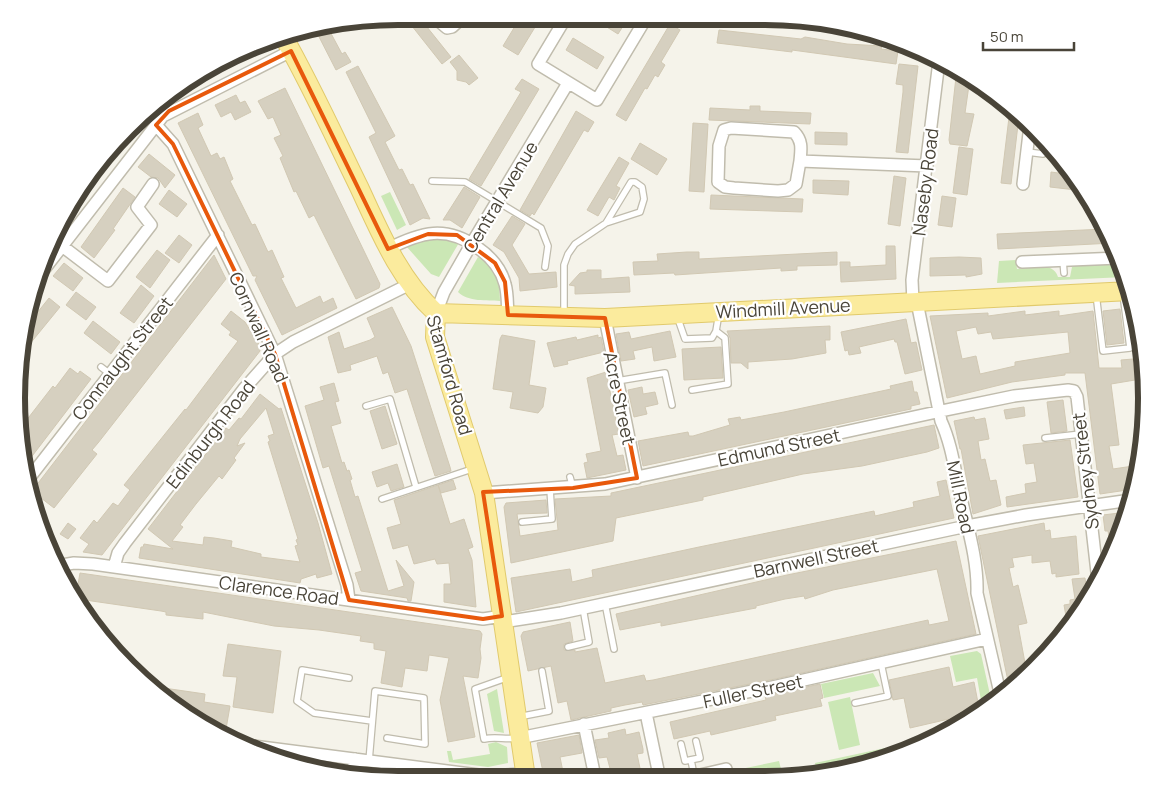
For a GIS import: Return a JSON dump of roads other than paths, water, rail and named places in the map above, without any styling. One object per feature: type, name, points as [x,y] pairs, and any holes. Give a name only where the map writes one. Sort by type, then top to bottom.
[{"type":"main road","name":"Stamford Road","points":[[287,44],[388,249],[421,299],[436,313],[435,337],[484,493],[525,771]]},
{"type":"main road","name":"Windmill Avenue","points":[[436,313],[605,318],[1122,292]]},
{"type":"street","points":[[443,25],[447,28],[454,25]]},
{"type":"street","points":[[561,25],[538,64],[597,100],[642,25]]},
{"type":"street","points":[[51,260],[156,125],[170,111],[287,44]]},
{"type":"street","name":"Naseby Road","points":[[915,302],[912,280],[938,68]]},
{"type":"street","name":"Central Avenue","points":[[436,313],[444,292],[472,243],[568,83]]},
{"type":"street","name":"Cornwall Road","points":[[156,125],[173,144],[275,354],[345,576],[349,600]]},
{"type":"street","points":[[724,130],[794,132],[799,137],[801,144],[800,161],[796,184],[788,190],[725,187],[718,182],[719,146],[724,130]]},
{"type":"street","points":[[1024,184],[1029,134]]},
{"type":"street","points":[[800,161],[927,166]]},
{"type":"street","points":[[62,246],[108,281],[151,225],[137,207],[153,184]]},
{"type":"street","points":[[388,249],[410,239],[438,233],[456,235],[472,243],[488,256],[501,274],[506,290],[508,315]]},
{"type":"street","name":"Connaught Street","points":[[33,473],[105,370],[218,235]]},
{"type":"street","points":[[1022,262],[1111,258]]},
{"type":"street","name":"Edinburgh Road","points":[[114,567],[118,553],[125,543],[243,390],[275,354],[293,342],[410,284]]},
{"type":"street","name":"Mill Road","points":[[915,302],[967,526],[987,640],[999,688]]},
{"type":"street","name":"Acre Street","points":[[605,318],[637,478]]},
{"type":"street","name":"Edmund Street","points":[[484,493],[550,489],[571,482],[637,478],[1014,396],[1068,390],[1074,392]]},
{"type":"street","name":"Sydney Street","points":[[1074,392],[1077,397],[1097,569]]},
{"type":"street","name":"Barnwell Street","points":[[502,619],[584,608],[967,526],[1123,501]]},
{"type":"street","name":"Clarence Road","points":[[64,565],[74,563],[114,567],[483,619],[502,619]]},
{"type":"street","name":"Fuller Street","points":[[519,738],[646,713],[987,640]]},
{"type":"street","points":[[646,713],[659,771]]},
{"type":"street","points":[[584,724],[594,771]]},
{"type":"street","points":[[269,748],[431,771]]},
{"type":"street","points":[[353,768],[355,759]]},
{"type":"street","points":[[717,771],[726,769]]},
{"type":"lane","points":[[1027,152],[1043,154]]},
{"type":"lane","points":[[432,181],[465,182],[541,228],[548,246],[545,267]]},
{"type":"lane","points":[[564,316],[564,265],[568,254],[575,244],[606,223],[640,212],[644,199],[642,187],[635,182],[631,182],[606,223]]},
{"type":"lane","points":[[1063,260],[1064,273]]},
{"type":"lane","points":[[1096,293],[1103,351],[1130,348],[1127,310]]},
{"type":"lane","points":[[677,314],[684,339],[712,338],[716,331],[719,311]]},
{"type":"lane","points":[[692,390],[728,384],[725,338],[716,331]]},
{"type":"lane","points":[[617,381],[665,373],[672,405]]},
{"type":"lane","points":[[366,406],[390,399],[416,487]]},
{"type":"lane","points":[[1045,438],[1081,434]]},
{"type":"lane","points":[[382,499],[476,467]]},
{"type":"lane","points":[[522,522],[552,519],[550,489]]},
{"type":"lane","points":[[605,603],[614,649]]},
{"type":"lane","points":[[568,647],[589,642],[584,608]]},
{"type":"lane","points":[[855,703],[888,696],[881,663]]},
{"type":"lane","points":[[349,678],[302,670],[297,701],[314,713],[372,721]]},
{"type":"lane","points":[[516,717],[549,711],[542,671]]},
{"type":"lane","points":[[510,677],[475,689],[484,739],[495,737],[508,740],[519,738]]},
{"type":"lane","points":[[369,761],[375,691],[424,698],[425,744],[387,738]]},
{"type":"lane","points":[[681,744],[685,761],[691,760],[700,758],[696,741]]},
{"type":"lane","points":[[691,760],[693,771]]}]
